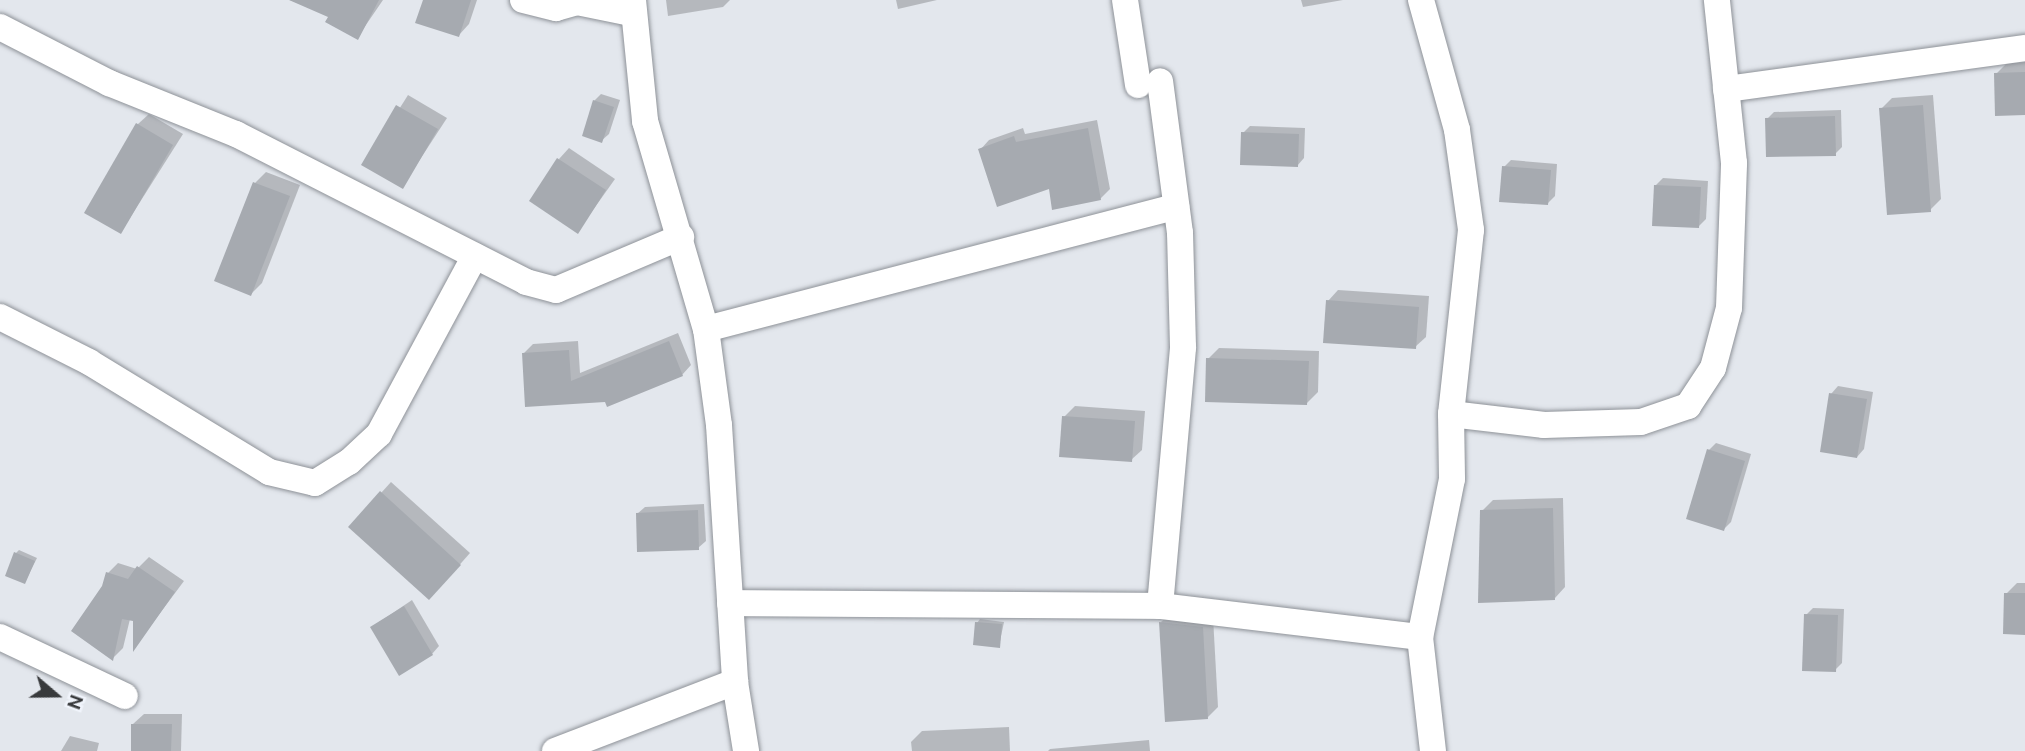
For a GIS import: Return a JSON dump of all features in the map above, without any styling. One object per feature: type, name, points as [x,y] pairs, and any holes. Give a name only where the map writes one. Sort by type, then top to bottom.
[{"type":"street","points":[[523,0],[556,8],[577,2],[632,7],[645,121],[706,329],[719,425],[735,682],[746,751]]},
{"type":"street","points":[[1125,0],[1149,83],[1176,207],[1183,347],[1160,606]]},
{"type":"street","points":[[1421,0],[1457,130],[1471,230],[1451,414],[1452,479],[1420,637],[1433,751]]},
{"type":"street","points":[[1451,414],[1544,425],[1641,422],[1688,406],[1713,368],[1729,308],[1734,163],[1717,0]]},
{"type":"street","points":[[0,27],[110,83],[236,134],[526,282],[556,290],[681,237]]},
{"type":"street","points":[[1726,89],[2025,48]]},
{"type":"street","points":[[706,329],[1176,207]]},
{"type":"street","points":[[0,317],[89,362],[269,472],[315,483],[349,462],[379,434],[475,256]]},
{"type":"street","points":[[730,603],[1160,606],[1420,637]]},
{"type":"street","points":[[0,637],[125,696]]},
{"type":"street","points":[[555,751],[735,682]]},
{"type":"building","points":[[289,0],[379,0],[358,40],[325,22],[328,17]]},
{"type":"building","points":[[423,0],[471,0],[459,37],[415,23]]},
{"type":"building","points":[[2025,72],[2025,115],[1995,116],[1994,73]]},
{"type":"building","points":[[593,100],[614,107],[602,143],[582,136]]},
{"type":"building","points":[[396,105],[438,129],[403,189],[361,165]]},
{"type":"building","points":[[1923,105],[1931,212],[1887,215],[1879,108]]},
{"type":"building","points":[[1835,116],[1836,156],[1766,157],[1765,118]]},
{"type":"building","points":[[136,123],[173,145],[121,234],[84,213]]},
{"type":"building","points":[[1088,128],[1101,200],[1052,210],[1049,189],[997,207],[978,149],[1014,136],[1016,142]]},
{"type":"building","points":[[1241,132],[1299,134],[1298,167],[1240,165]]},
{"type":"building","points":[[557,158],[606,190],[578,234],[529,201]]},
{"type":"building","points":[[1502,166],[1551,170],[1548,205],[1499,202]]},
{"type":"building","points":[[253,182],[290,196],[251,296],[214,281]]},
{"type":"building","points":[[1654,185],[1701,187],[1699,228],[1652,226]]},
{"type":"building","points":[[1326,300],[1419,307],[1416,349],[1323,343]]},
{"type":"building","points":[[669,341],[683,376],[607,407],[605,402],[525,407],[522,353],[569,350],[571,381]]},
{"type":"building","points":[[1206,358],[1309,361],[1307,405],[1205,402]]},
{"type":"building","points":[[1829,393],[1867,399],[1857,458],[1820,452]]},
{"type":"building","points":[[1062,416],[1135,421],[1132,462],[1059,457]]},
{"type":"building","points":[[1707,449],[1745,461],[1724,531],[1686,519]]},
{"type":"building","points":[[380,491],[461,565],[429,600],[348,527]]},
{"type":"building","points":[[1553,508],[1555,600],[1478,603],[1480,510]]},
{"type":"building","points":[[698,510],[699,550],[637,552],[636,513]]},
{"type":"building","points":[[14,552],[35,561],[25,584],[5,576]]},
{"type":"building","points":[[137,566],[175,592],[133,652],[133,621],[122,619],[113,661],[71,631],[102,586],[106,572],[128,579]]},
{"type":"building","points":[[2004,593],[2025,593],[2025,635],[2003,634]]},
{"type":"building","points":[[404,606],[433,655],[399,676],[370,627]]},
{"type":"building","points":[[1804,614],[1838,615],[1836,672],[1802,671]]},
{"type":"building","points":[[975,622],[1002,624],[1000,648],[973,645]]},
{"type":"building","points":[[1159,622],[1203,627],[1208,719],[1165,722]]},
{"type":"building","points":[[131,724],[172,724],[171,751],[131,751]]}]
